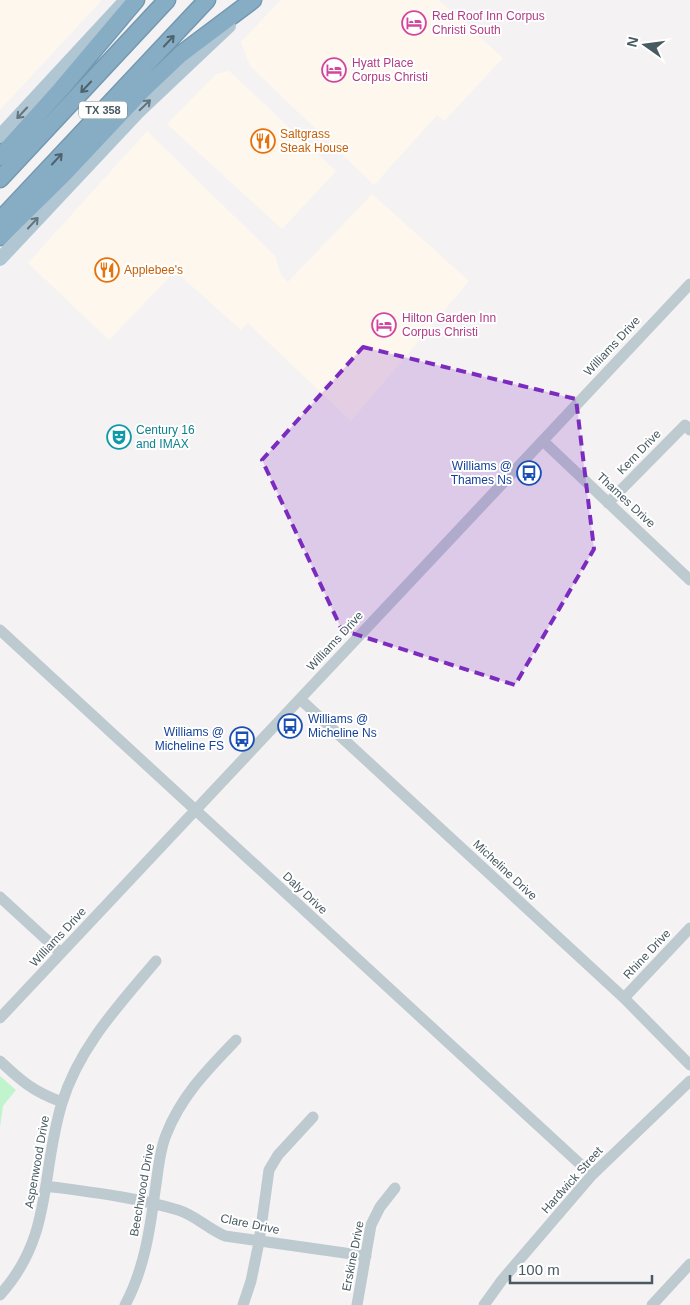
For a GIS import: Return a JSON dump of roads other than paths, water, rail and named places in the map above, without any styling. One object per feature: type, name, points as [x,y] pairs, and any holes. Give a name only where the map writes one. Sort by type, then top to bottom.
[{"type":"highway","points":[[0,157],[136,0]]},
{"type":"highway","name":"TX 358","points":[[0,179],[167,0]]},
{"type":"highway","name":"TX 358","points":[[0,220],[207,0]]},
{"type":"highway","points":[[0,237],[181,54],[254,0]]},
{"type":"main road","points":[[0,136],[126,0]]},
{"type":"main road","points":[[0,259],[138,112],[254,0]]},
{"type":"street","name":"Williams Drive","points":[[0,1018],[690,284]]},
{"type":"street","name":"Kern Drive","points":[[608,503],[685,425],[690,430]]},
{"type":"street","name":"Thames Drive","points":[[543,440],[690,580]]},
{"type":"street","name":"Daly Drive","points":[[0,630],[592,1175]]},
{"type":"street","name":"Micheline Drive","points":[[300,699],[624,998],[690,1065]]},
{"type":"street","points":[[0,896],[61,954]]},
{"type":"street","name":"Rhine Drive","points":[[624,998],[690,928]]},
{"type":"street","name":"Aspenwood Drive","points":[[0,1295],[18,1271],[33,1245],[42,1218],[52,1143],[62,1102],[86,1048],[114,1010],[156,961]]},
{"type":"street","name":"Beechwood Drive","points":[[125,1305],[141,1267],[166,1136],[182,1102],[202,1074],[236,1040]]},
{"type":"street","points":[[0,1061],[37,1093],[62,1102]]},
{"type":"street","name":"Hardwick Street","points":[[484,1305],[502,1280],[592,1175],[690,1081]]},
{"type":"street","points":[[243,1305],[251,1282],[259,1242],[270,1170],[278,1155],[313,1117]]},
{"type":"street","name":"Clare Drive","points":[[46,1186],[124,1197],[180,1211],[212,1231],[225,1236],[366,1256]]},
{"type":"street","name":"Erskine Drive","points":[[357,1305],[371,1225],[380,1207],[395,1188]]},
{"type":"street","points":[[652,1305],[690,1264]]},
{"type":"place","name":"Red Roof Inn Corpus Christi South","points":[[414,23]]},
{"type":"place","name":"Hyatt Place Corpus Christi","points":[[334,70]]},
{"type":"place","name":"Saltgrass Steak House","points":[[263,141]]},
{"type":"place","name":"Applebee's","points":[[107,270]]},
{"type":"place","name":"Hilton Garden Inn Corpus Christi","points":[[384,325]]},
{"type":"place","name":"Century 16 and IMAX","points":[[119,437]]},
{"type":"place","name":"Williams @ Thames Ns","points":[[529,473]]},
{"type":"place","name":"Williams @ Micheline Ns","points":[[290,726]]},
{"type":"place","name":"Williams @ Micheline FS","points":[[242,739]]}]
